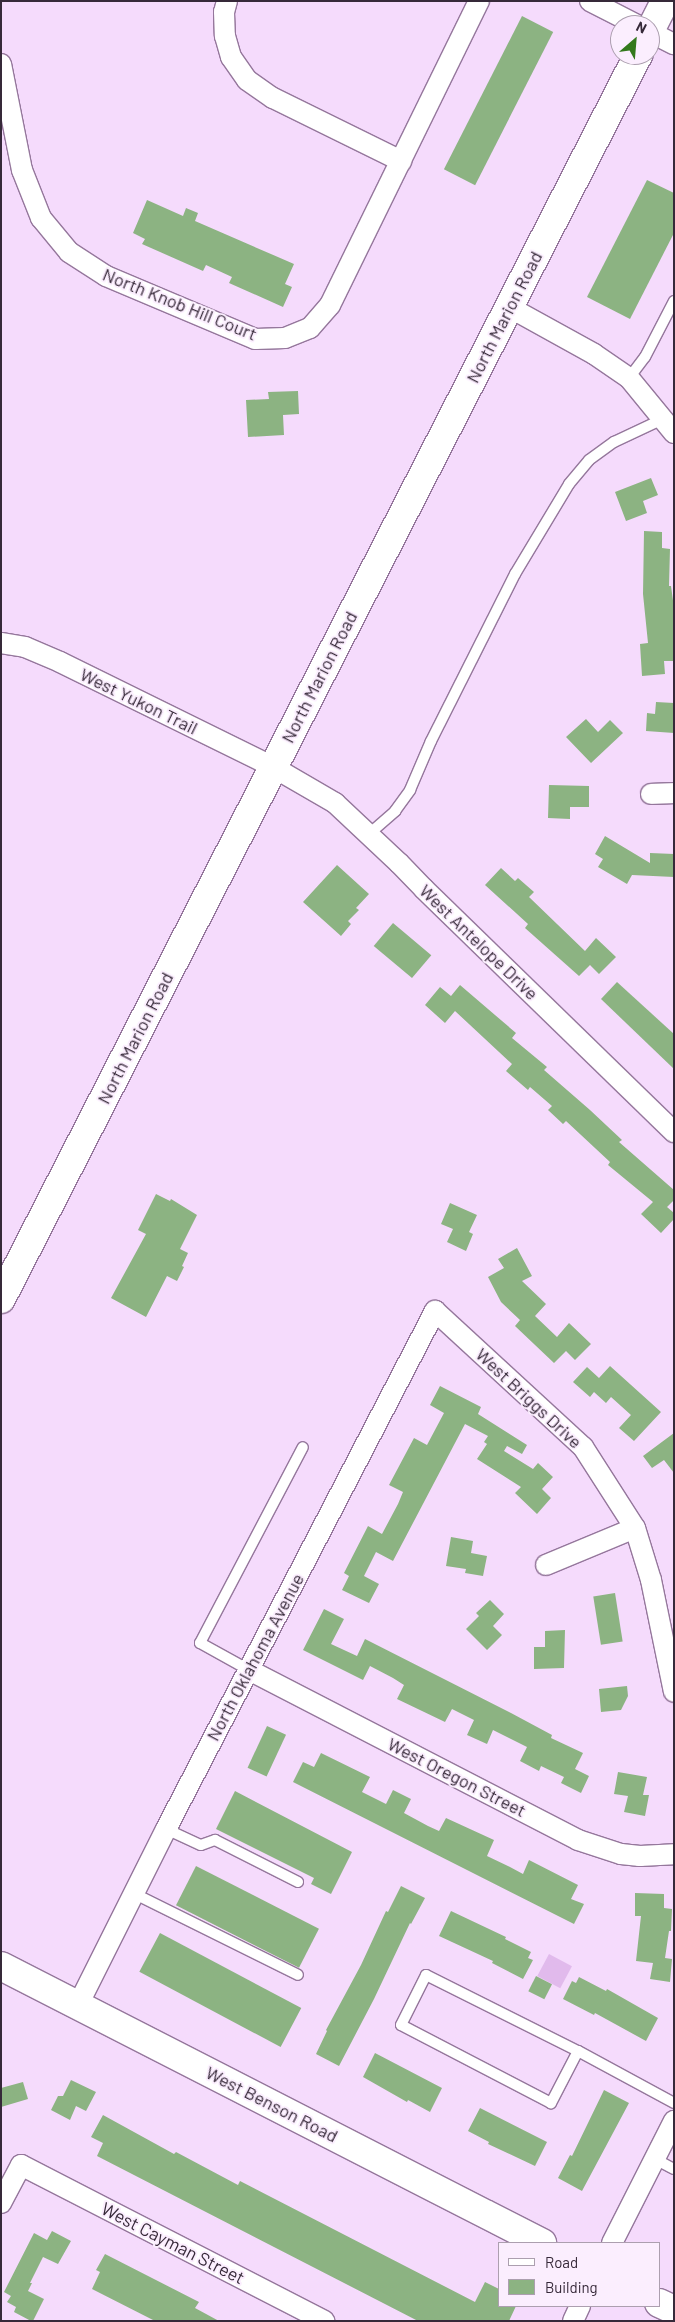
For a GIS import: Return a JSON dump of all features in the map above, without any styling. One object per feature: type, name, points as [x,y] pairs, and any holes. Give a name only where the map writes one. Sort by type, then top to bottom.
[{"type":"main road","points":[[658,15],[665,1]]},
{"type":"main road","name":"North Marion Road","points":[[1,1299],[633,65]]},
{"type":"main road","name":"West Benson Road","points":[[1,1966],[540,2242]]},
{"type":"main road","points":[[660,2303],[674,2310]]},
{"type":"street","points":[[227,1],[224,12],[225,36],[231,57],[247,80],[273,98],[401,161]]},
{"type":"street","name":"North Knob Hill Court","points":[[1,64],[22,170],[41,218],[69,252],[106,276],[255,339],[284,338],[310,328],[330,305],[479,1]]},
{"type":"street","points":[[590,1],[617,15]]},
{"type":"street","points":[[660,37],[674,44]]},
{"type":"street","points":[[508,307],[594,354],[629,378],[668,426]]},
{"type":"street","name":"West Yukon Trail","points":[[1,643],[25,647],[60,662],[274,767]]},
{"type":"street","name":"West Antelope Drive","points":[[274,767],[335,803],[369,834],[674,1132]]},
{"type":"street","points":[[651,794],[674,794]]},
{"type":"street","name":"West Briggs Drive","points":[[435,1311],[583,1447],[635,1528],[651,1580],[674,1692]]},
{"type":"street","name":"North Oklahoma Avenue","points":[[78,2005],[133,1893],[435,1311]]},
{"type":"street","points":[[546,1565],[635,1528]]},
{"type":"street","name":"West Oregon Street","points":[[248,1670],[578,1840],[621,1854],[640,1856],[674,1854]]},
{"type":"street","points":[[613,2242],[674,2121]]},
{"type":"street","name":"West Cayman Street","points":[[1,2203],[21,2164],[324,2321]]},
{"type":"street","points":[[573,2321],[580,2307]]},
{"type":"lane","points":[[629,378],[645,357],[674,301]]},
{"type":"lane","points":[[369,834],[395,810],[410,790],[431,741],[515,574],[568,484],[589,460],[608,446],[668,426]]},
{"type":"lane","points":[[248,1670],[200,1643],[302,1447]]},
{"type":"lane","points":[[166,1829],[201,1845],[215,1840],[298,1882]]},
{"type":"lane","points":[[133,1893],[298,1975]]},
{"type":"lane","points":[[578,2051],[551,2103],[400,2025],[426,1975],[578,2051],[674,2103]]},
{"type":"lane","points":[[655,2159],[674,2169]]},
{"type":"shaded area","points":[[549,1954],[572,1966],[560,1988],[537,1976]]},
{"type":"building","points":[[522,16],[553,32],[475,185],[444,169]]},
{"type":"building","points":[[647,180],[674,193],[674,233],[630,319],[587,297]]},
{"type":"building","points":[[147,200],[183,216],[186,208],[198,213],[195,221],[294,264],[285,284],[292,287],[283,307],[229,283],[232,277],[206,265],[203,271],[142,244],[145,239],[133,233]]},
{"type":"building","points":[[298,391],[299,414],[283,415],[284,435],[248,437],[246,400],[269,399],[268,392]]},
{"type":"building","points":[[651,478],[658,495],[643,501],[647,513],[626,521],[615,492]]},
{"type":"building","points":[[644,531],[662,532],[662,548],[670,549],[669,586],[671,586],[674,608],[674,661],[664,661],[665,674],[642,676],[640,644],[648,643],[643,594]]},
{"type":"building","points":[[656,702],[674,703],[674,733],[646,731],[647,713],[655,714]]},
{"type":"building","points":[[586,719],[598,732],[610,720],[623,733],[591,763],[566,737]]},
{"type":"building","points":[[549,785],[589,786],[589,807],[570,807],[570,819],[548,818]]},
{"type":"building","points":[[605,836],[650,863],[650,853],[674,854],[674,877],[632,875],[627,884],[598,867],[603,859],[595,854]]},
{"type":"building","points":[[337,865],[369,894],[356,908],[359,910],[348,921],[351,924],[341,936],[303,902]]},
{"type":"building","points":[[501,868],[515,881],[518,878],[534,892],[529,897],[585,951],[596,938],[616,957],[599,974],[590,965],[579,976],[525,928],[528,924],[485,885]]},
{"type":"building","points":[[393,923],[431,955],[412,978],[374,946]]},
{"type":"building","points":[[617,982],[674,1034],[674,1069],[601,999]]},
{"type":"building","points":[[460,985],[516,1033],[512,1038],[547,1067],[544,1070],[622,1140],[619,1142],[674,1190],[674,1200],[667,1207],[674,1213],[674,1219],[661,1233],[641,1214],[653,1202],[608,1165],[610,1162],[566,1121],[563,1124],[548,1110],[552,1106],[530,1087],[528,1090],[506,1071],[512,1064],[455,1011],[445,1023],[425,1005],[440,987],[451,996]]},
{"type":"building","points":[[156,1194],[170,1201],[171,1199],[197,1215],[180,1249],[188,1253],[177,1281],[167,1276],[146,1317],[111,1298],[146,1234],[138,1230]]},
{"type":"building","points":[[450,1203],[477,1215],[469,1232],[473,1234],[466,1251],[447,1242],[453,1229],[441,1224]]},
{"type":"building","points":[[517,1248],[532,1276],[522,1281],[546,1304],[535,1316],[557,1337],[569,1323],[591,1344],[575,1360],[566,1351],[554,1363],[515,1326],[520,1320],[501,1302],[488,1277],[504,1268],[498,1259]]},
{"type":"building","points":[[610,1366],[661,1412],[634,1441],[619,1428],[631,1415],[611,1397],[606,1403],[594,1392],[590,1397],[573,1382],[587,1367],[599,1378]]},
{"type":"building","points":[[440,1386],[481,1407],[478,1414],[527,1445],[522,1454],[507,1446],[504,1451],[533,1469],[538,1463],[553,1477],[542,1489],[551,1498],[537,1514],[515,1493],[521,1487],[477,1459],[487,1444],[484,1442],[488,1436],[465,1424],[393,1561],[376,1552],[364,1576],[379,1584],[369,1603],[342,1590],[349,1576],[344,1573],[368,1526],[382,1534],[398,1504],[403,1492],[389,1485],[414,1438],[427,1445],[444,1413],[430,1405]]},
{"type":"building","points":[[674,1433],[674,1473],[664,1460],[652,1468],[643,1456]]},
{"type":"building","points":[[451,1537],[473,1541],[471,1553],[487,1556],[483,1576],[465,1573],[466,1569],[446,1566]]},
{"type":"building","points":[[615,1593],[623,1641],[601,1645],[593,1596]]},
{"type":"building","points":[[490,1600],[504,1614],[493,1626],[502,1635],[487,1650],[466,1629],[479,1616],[476,1613]]},
{"type":"building","points":[[324,1609],[344,1619],[331,1644],[357,1656],[365,1639],[511,1713],[552,1735],[551,1738],[583,1753],[575,1769],[589,1776],[581,1793],[561,1783],[564,1777],[541,1766],[539,1771],[520,1761],[527,1747],[493,1730],[487,1744],[467,1735],[474,1720],[452,1709],[445,1722],[397,1699],[404,1685],[370,1666],[363,1680],[303,1650]]},
{"type":"building","points":[[565,1630],[564,1668],[534,1669],[534,1647],[545,1647],[545,1631]]},
{"type":"building","points":[[627,1686],[628,1696],[621,1710],[601,1712],[599,1689]]},
{"type":"building","points":[[267,1726],[286,1735],[267,1777],[248,1768]]},
{"type":"building","points":[[321,1753],[370,1777],[362,1792],[386,1804],[393,1790],[411,1799],[404,1813],[428,1826],[439,1831],[446,1818],[494,1840],[487,1856],[523,1874],[529,1860],[578,1885],[571,1899],[584,1904],[574,1924],[293,1782],[303,1762],[314,1767]]},
{"type":"building","points":[[618,1772],[647,1777],[643,1795],[649,1795],[645,1816],[624,1812],[628,1796],[614,1794]]},
{"type":"building","points":[[235,1791],[352,1852],[331,1894],[311,1884],[314,1878],[216,1829]]},
{"type":"building","points":[[196,1866],[319,1929],[299,1968],[176,1905]]},
{"type":"building","points":[[401,1886],[425,1898],[410,1923],[374,1999],[339,2066],[316,2054],[326,2030],[361,1965],[386,1911],[388,1912]]},
{"type":"building","points":[[635,1893],[664,1894],[664,1908],[672,1909],[671,1931],[669,1931],[665,1958],[672,1959],[670,1982],[650,1979],[653,1963],[636,1961],[641,1916],[635,1916]]},
{"type":"building","points":[[451,1911],[506,1937],[505,1939],[531,1952],[528,1958],[533,1960],[523,1979],[492,1963],[493,1961],[439,1936]]},
{"type":"building","points":[[160,1933],[301,2008],[281,2047],[139,1972]]},
{"type":"building","points":[[536,1976],[552,1984],[544,1999],[528,1991]]},
{"type":"building","points":[[579,1977],[606,1991],[607,1989],[658,2018],[646,2041],[595,2013],[594,2015],[563,1999],[572,1981],[576,1983]]},
{"type":"building","points":[[375,2053],[442,2088],[430,2112],[408,2100],[407,2102],[363,2077]]},
{"type":"building","points":[[71,2080],[96,2092],[86,2111],[76,2106],[70,2120],[51,2110],[58,2096],[63,2096]]},
{"type":"building","points":[[23,2082],[28,2099],[1,2107],[1,2088]]},
{"type":"building","points":[[604,2090],[629,2103],[582,2191],[558,2178],[570,2155],[572,2156]]},
{"type":"building","points":[[480,2108],[547,2142],[535,2166],[488,2144],[489,2142],[468,2131]]},
{"type":"building","points":[[103,2115],[174,2154],[176,2152],[238,2185],[240,2181],[475,2302],[485,2282],[498,2288],[498,2307],[516,2307],[509,2321],[418,2321],[97,2156],[103,2143],[91,2137]]},
{"type":"building","points":[[52,2231],[71,2241],[58,2264],[43,2257],[30,2283],[32,2283],[28,2291],[44,2299],[33,2321],[31,2321],[14,2312],[16,2307],[7,2302],[11,2296],[4,2292],[34,2233],[47,2240]]},
{"type":"building","points":[[105,2254],[199,2302],[195,2308],[219,2321],[155,2321],[92,2289],[100,2272],[96,2270]]}]
